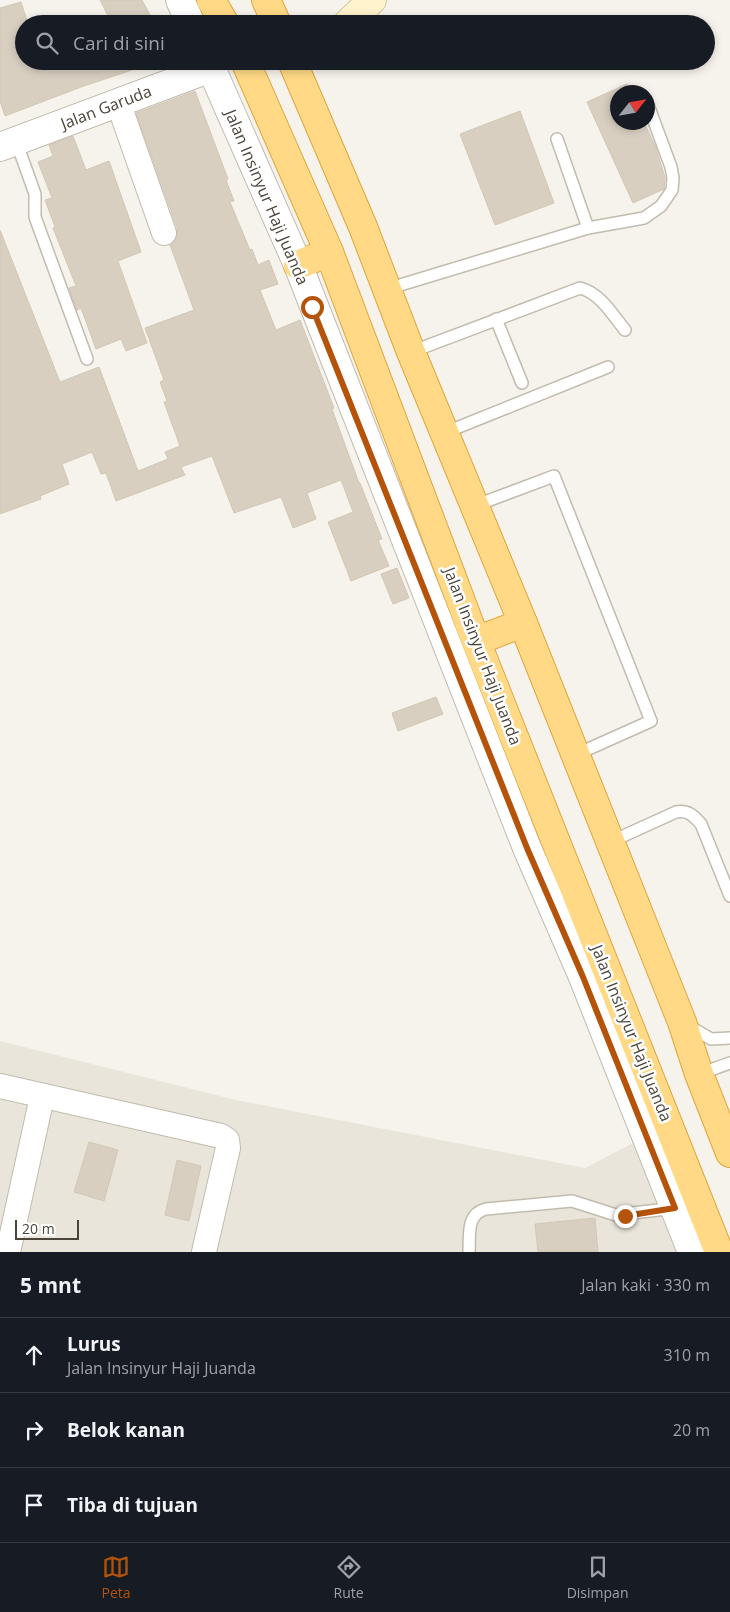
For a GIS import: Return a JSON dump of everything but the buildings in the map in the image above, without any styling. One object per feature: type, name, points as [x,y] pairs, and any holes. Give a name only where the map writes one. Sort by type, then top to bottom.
[{"type":"highway","points":[[211,0],[220,15]]},
{"type":"highway","points":[[266,0],[272,15]]},
{"type":"highway","name":"Jalan Insinyur Haji Juanda","points":[[249,70],[329,252],[688,1208],[719,1252]]},
{"type":"highway","points":[[300,70],[411,352],[523,623],[682,1022],[699,1074],[730,1153]]},
{"type":"highway","points":[[298,265],[329,252]]},
{"type":"highway","points":[[476,641],[523,623]]},
{"type":"main road","points":[[356,15],[372,0]]},
{"type":"street","points":[[180,0],[187,15]]},
{"type":"street","name":"Jalan Garuda","points":[[8,144],[198,70]]},
{"type":"street","name":"Jalan Insinyur Haji Juanda","points":[[212,70],[298,265],[312,307],[523,839],[583,977],[688,1208],[692,1252]]},
{"type":"street","points":[[118,102],[164,233]]},
{"type":"street","points":[[0,1086],[221,1136],[227,1140],[228,1148],[204,1252]]},
{"type":"street","points":[[8,1252],[42,1097]]},
{"type":"lane","points":[[387,289],[588,228],[644,218],[661,206],[672,190],[671,167],[655,124]]},
{"type":"lane","points":[[557,139],[588,228]]},
{"type":"lane","points":[[8,144],[35,194],[35,217],[87,359]]},
{"type":"lane","points":[[411,352],[580,288],[590,290],[598,296],[625,330]]},
{"type":"lane","points":[[496,319],[522,383]]},
{"type":"lane","points":[[444,433],[608,367]]},
{"type":"lane","points":[[474,506],[554,476],[651,721],[575,755]]},
{"type":"lane","points":[[610,842],[676,812],[684,811],[693,815],[701,824],[730,896]]},
{"type":"lane","points":[[682,1022],[711,1039],[730,1038]]},
{"type":"lane","points":[[699,1074],[730,1063]]},
{"type":"lane","points":[[469,1252],[471,1218],[476,1212],[486,1209],[572,1201],[616,1216],[688,1208]]},
{"type":"shaded area","points":[[0,1041],[236,1100],[585,1168],[633,1143],[676,1252],[0,1252]]},
{"type":"route","points":[[312,307],[527,848],[583,977],[675,1208],[625,1216]]}]
